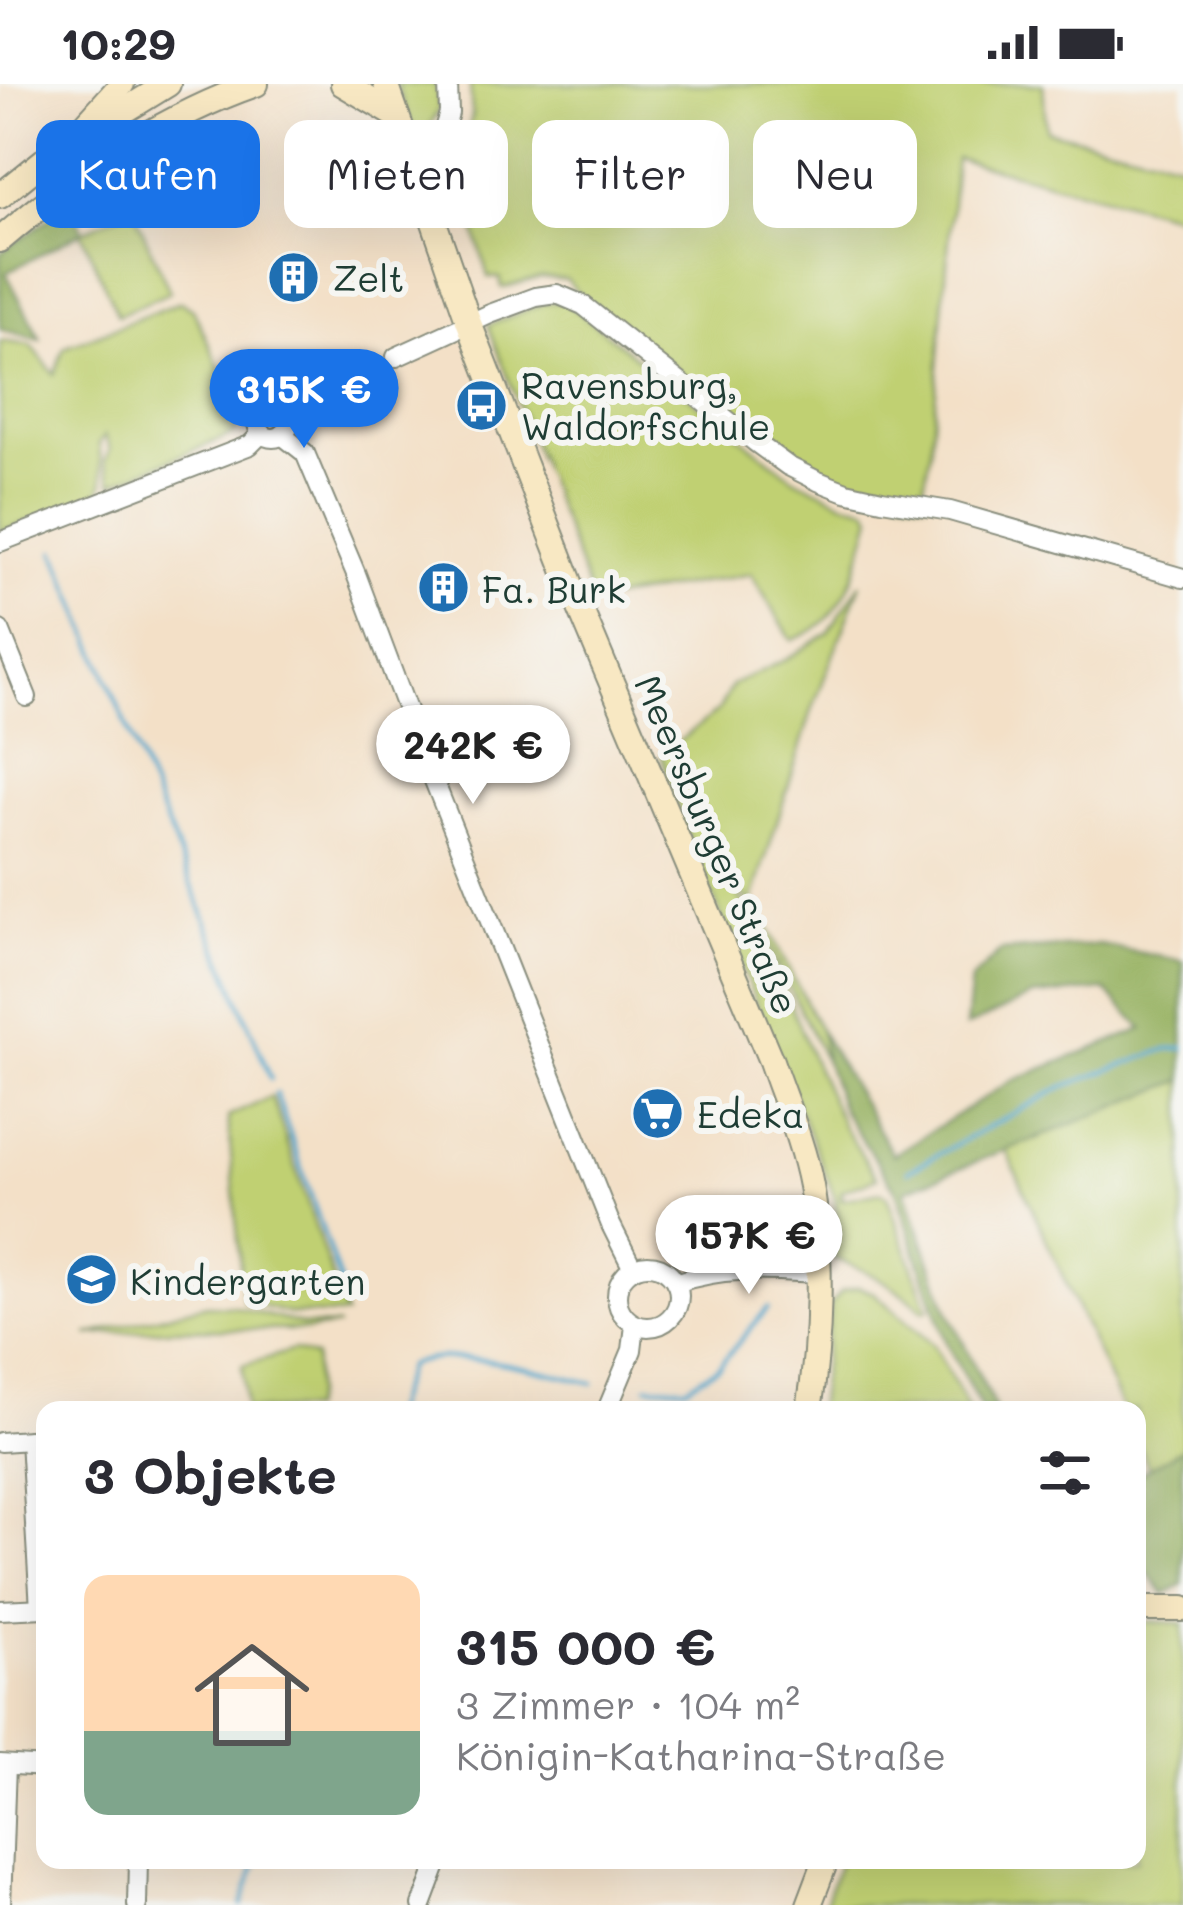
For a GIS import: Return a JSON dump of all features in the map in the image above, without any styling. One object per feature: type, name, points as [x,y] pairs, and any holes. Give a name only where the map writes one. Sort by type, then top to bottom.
[{"type":"street","points":[[90,120],[122,84]]},
{"type":"street","points":[[109,120],[168,84]]},
{"type":"street","points":[[0,240],[114,154],[172,120],[256,84]]},
{"type":"street","points":[[343,84],[397,116]]},
{"type":"street","name":"Meersburger Straße","points":[[386,84],[398,120]]},
{"type":"street","points":[[447,120],[448,84]]},
{"type":"street","points":[[0,196],[36,167]]},
{"type":"street","name":"Meersburger Straße","points":[[436,228],[589,629],[771,1061],[810,1181],[817,1228],[810,1401]]},
{"type":"street","points":[[396,357],[536,297],[568,297],[755,442],[818,481],[864,496],[950,511],[1183,578]]},
{"type":"street","points":[[0,542],[272,434],[305,453],[609,1220],[633,1269]]},
{"type":"street","points":[[0,630],[27,697]]},
{"type":"street","points":[[653,1265],[676,1282],[678,1302],[669,1318],[652,1327],[625,1318],[617,1300],[620,1281],[633,1269],[653,1265]]},
{"type":"street","points":[[676,1282],[710,1271],[817,1273]]},
{"type":"street","points":[[611,1401],[632,1350],[635,1325]]},
{"type":"street","points":[[0,1442],[36,1440]]},
{"type":"street","points":[[0,1610],[36,1608]]},
{"type":"street","points":[[1146,1609],[1183,1609]]},
{"type":"street","points":[[1,1905],[3,1764],[36,1766]]},
{"type":"street","points":[[137,1905],[138,1869]]},
{"type":"street","points":[[422,1905],[436,1869]]},
{"type":"street","points":[[809,1905],[823,1869]]},
{"type":"green space","points":[[396,84],[436,84],[439,109],[433,120],[410,120]]},
{"type":"green space","points":[[470,84],[1043,84],[1046,130],[1183,163],[1183,217],[956,158],[925,502],[848,485],[802,467],[585,300],[567,280],[542,277],[502,288],[500,278],[488,277],[475,228],[508,228],[508,120],[471,120]]},
{"type":"green space","points":[[36,228],[82,228],[6,273],[41,340],[0,329],[0,253]]},
{"type":"green space","points":[[141,228],[170,292],[118,315],[81,232]]},
{"type":"green space","points":[[564,301],[792,477],[868,508],[872,516],[847,590],[810,632],[792,640],[751,574],[593,602],[488,325],[544,303]]},
{"type":"green space","points":[[180,302],[193,309],[242,416],[233,434],[112,484],[105,461],[110,449],[105,436],[99,443],[103,484],[95,498],[0,532],[0,341],[31,345],[54,374],[64,348]]},
{"type":"green space","points":[[861,583],[812,710],[753,899],[821,1032],[826,1063],[745,895],[737,892],[778,973],[843,1126],[877,1178],[841,1191],[841,1200],[881,1192],[887,1196],[928,1309],[924,1311],[882,1280],[833,1258],[833,1237],[838,1232],[835,1198],[685,827],[661,755],[719,710],[732,685],[828,633]]},
{"type":"green space","points":[[1100,945],[1183,961],[1183,1080],[905,1190],[949,1313],[992,1401],[977,1401],[946,1343],[896,1191],[842,1109],[821,1032],[893,1155],[1011,1081],[1143,1029],[1105,990],[1032,996],[966,1027],[971,980],[1001,951]]},
{"type":"green space","points":[[1183,1080],[1183,1448],[1149,1468],[1146,1401],[1119,1401],[1006,1150]]},
{"type":"green space","points":[[272,1097],[345,1315],[291,1314],[243,1301],[228,1117]]},
{"type":"green space","points":[[858,1287],[874,1293],[933,1345],[964,1401],[818,1401],[831,1304],[842,1291]]},
{"type":"green space","points":[[203,1305],[232,1306],[303,1325],[339,1326],[87,1335]]},
{"type":"green space","points":[[293,1350],[315,1357],[312,1401],[245,1401],[242,1366]]},
{"type":"green space","points":[[1183,1448],[1183,1584],[1164,1594],[1146,1571],[1146,1470]]},
{"type":"green space","points":[[1146,1623],[1183,1623],[1183,1905],[824,1905],[837,1869],[1146,1869]]},
{"type":"waterway","points":[[55,551],[271,1079]]},
{"type":"waterway","points":[[908,1171],[1062,1087],[1167,1049],[1183,1048]]},
{"type":"waterway","points":[[276,1093],[347,1302]]},
{"type":"waterway","points":[[648,1386],[686,1387],[718,1367],[768,1308]]},
{"type":"waterway","points":[[396,1401],[407,1366],[426,1360],[498,1362],[593,1383]]},
{"type":"waterway","points":[[242,1905],[254,1869]]},
{"type":"place","name":"Zelt","points":[[294,277]]},
{"type":"place","name":"Ravensburg, Waldorfschule","points":[[482,405]]},
{"type":"place","name":"Fa. Burk","points":[[443,588]]},
{"type":"place","name":"Edeka","points":[[658,1113]]},
{"type":"place","name":"Kindergarten","points":[[91,1280]]}]
